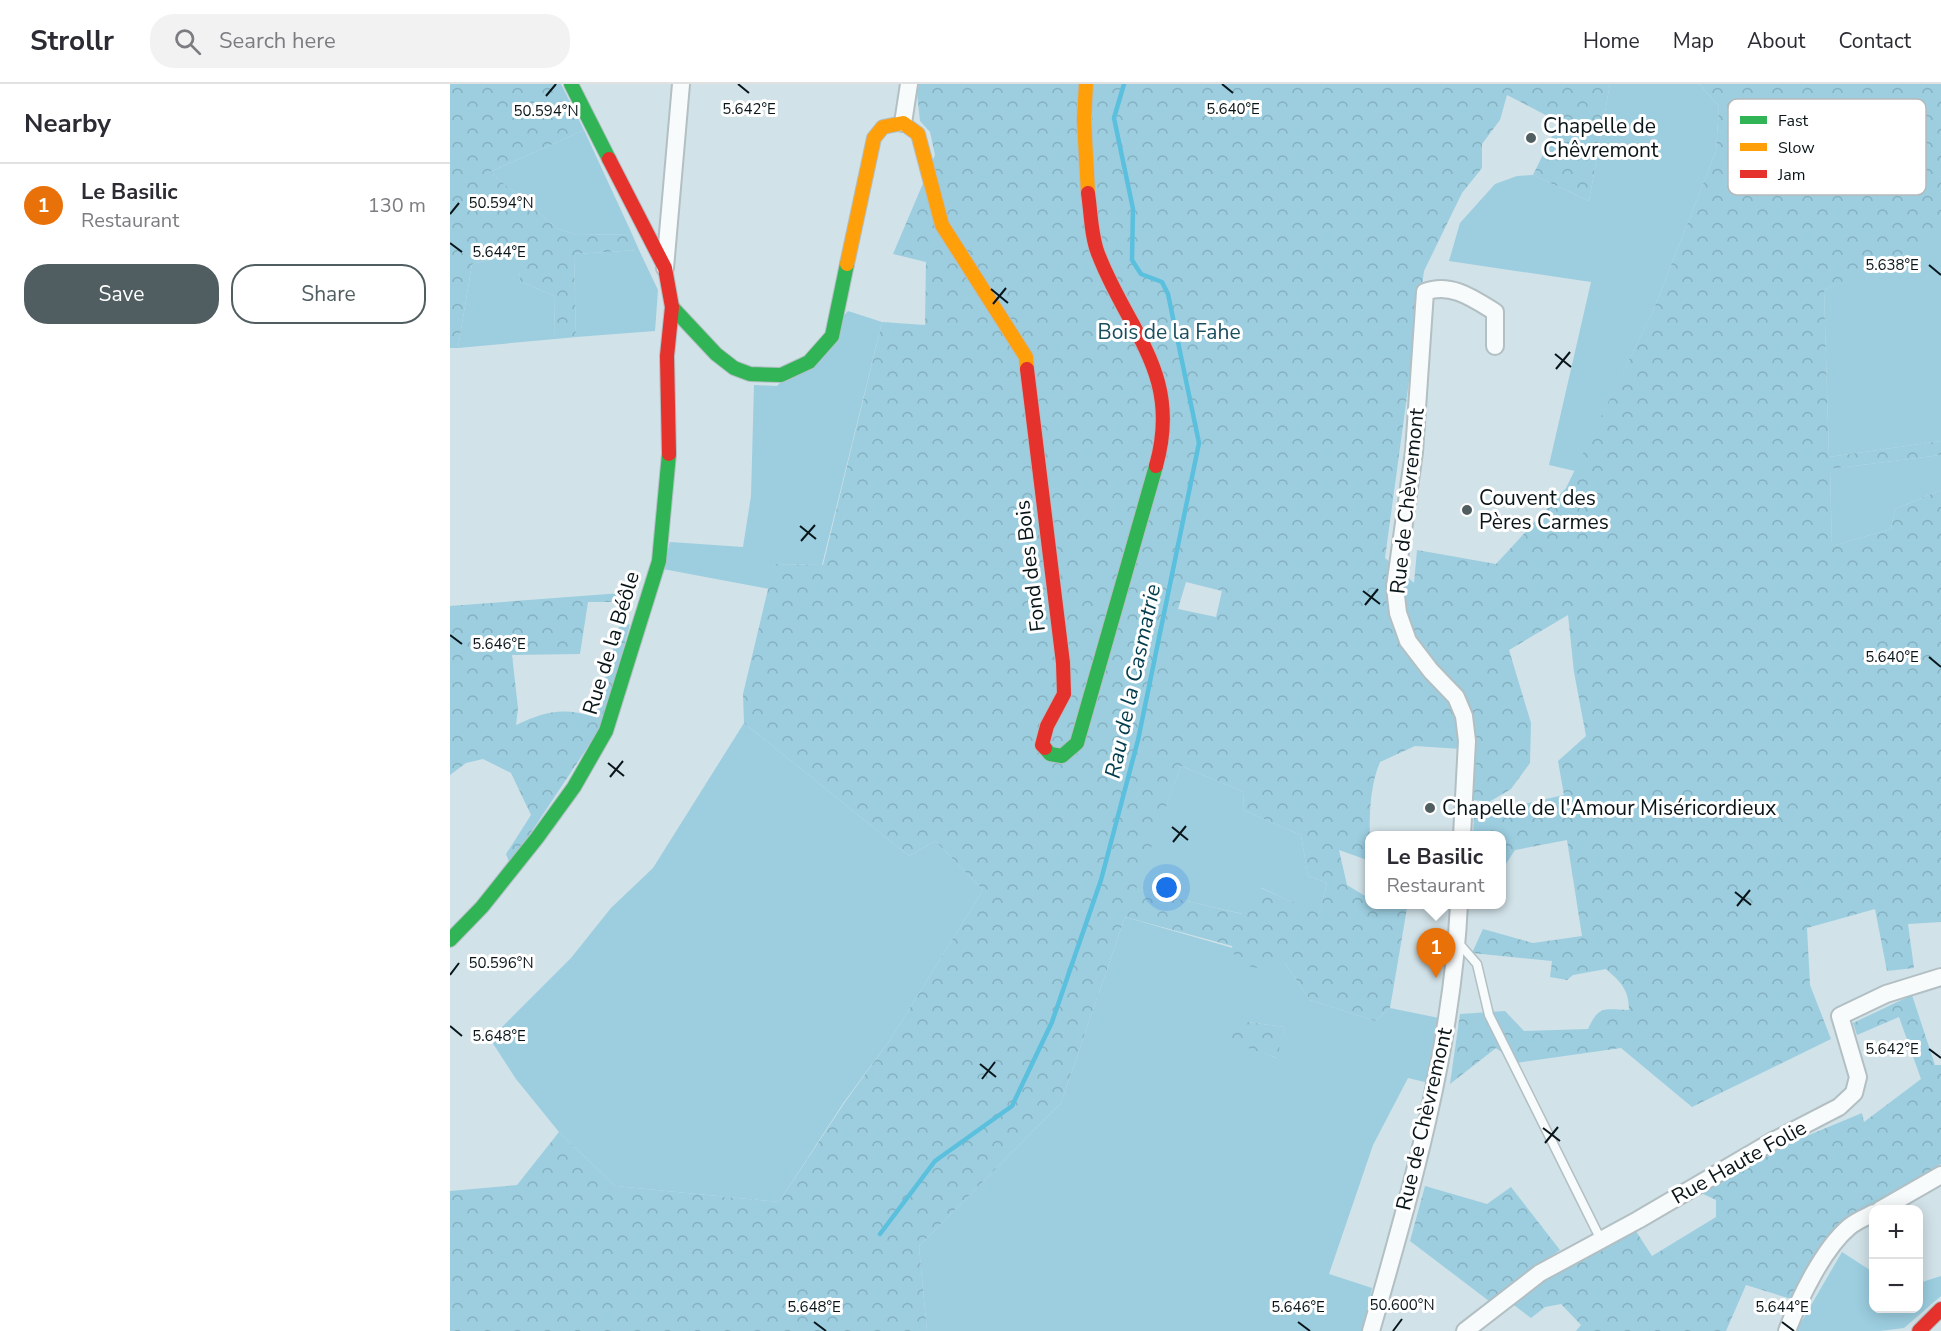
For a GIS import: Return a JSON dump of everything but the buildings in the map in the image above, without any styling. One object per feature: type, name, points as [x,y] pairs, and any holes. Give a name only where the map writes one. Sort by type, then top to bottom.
[{"type":"street","name":"Rue de la Béôle","points":[[450,940],[477,913],[556,816],[606,731],[659,561],[669,452],[667,356],[672,307],[665,268],[571,84]]},
{"type":"street","points":[[665,268],[681,84]]},
{"type":"street","points":[[672,307],[719,357],[751,375],[764,378],[784,376],[800,369],[818,356],[832,336],[840,307],[874,138],[883,127],[903,123],[909,84]]},
{"type":"street","name":"Fond des Bois","points":[[903,123],[918,134],[942,225],[1026,357],[1064,663],[1064,694],[1047,726],[1042,746],[1050,754],[1062,756],[1077,742],[1086,714],[1163,441],[1163,402],[1146,346],[1098,255],[1088,192],[1084,120],[1086,84]]},
{"type":"street","name":"Rue de Chèvremont","points":[[1462,831],[1467,741],[1464,716],[1456,697],[1431,671],[1408,641],[1398,613],[1395,587],[1414,452],[1425,292],[1436,288],[1463,292],[1495,312],[1496,346]]},
{"type":"street","name":"Rue de Chèvremont","points":[[1371,1331],[1436,1084],[1457,941],[1459,909]]},
{"type":"street","name":"Rue Haute Folie","points":[[1465,1331],[1540,1273],[1638,1220],[1773,1141],[1839,1107],[1854,1093],[1858,1077],[1840,1016],[1886,994],[1941,977]]},
{"type":"street","points":[[1887,1205],[1941,1175]]},
{"type":"street","points":[[1787,1331],[1796,1307],[1820,1263],[1849,1227],[1869,1216]]},
{"type":"street","points":[[1919,1331],[1941,1309]]},
{"type":"lane","points":[[1457,941],[1477,964],[1489,1015],[1600,1239]]},
{"type":"green space","points":[[450,84],[561,84],[584,130],[490,172],[558,229],[577,235],[632,234],[639,250],[574,254],[576,337],[555,339],[554,296],[520,281],[517,253],[472,264],[458,348],[450,348]]},
{"type":"green space","name":"Bois de la Fahe","points":[[919,84],[1610,84],[1589,201],[1533,175],[1559,122],[1507,95],[1500,120],[1482,144],[1482,168],[1462,193],[1424,271],[1385,558],[1414,583],[1417,550],[1496,564],[1566,488],[1653,311],[1716,151],[1719,106],[1699,84],[1941,84],[1941,236],[1824,290],[1829,457],[1941,441],[1941,455],[1830,469],[1832,546],[1891,529],[1895,509],[1941,490],[1941,922],[1908,924],[1914,968],[1887,971],[1875,909],[1807,928],[1810,985],[1831,1039],[1692,1107],[1621,1048],[1516,1063],[1496,1048],[1450,1084],[1460,1014],[1505,1011],[1524,1031],[1588,1029],[1596,1015],[1604,1010],[1629,1010],[1628,997],[1623,987],[1606,969],[1573,975],[1567,980],[1550,977],[1552,961],[1472,953],[1483,929],[1533,943],[1582,936],[1567,840],[1515,850],[1506,864],[1506,831],[1473,831],[1474,815],[1564,795],[1558,761],[1586,736],[1574,672],[1568,615],[1509,650],[1531,723],[1530,763],[1511,789],[1489,802],[1461,798],[1461,749],[1415,746],[1380,762],[1371,799],[1370,831],[1365,831],[1365,859],[1339,850],[1347,885],[1365,896],[1365,909],[1407,909],[1390,1008],[1375,1021],[1310,1000],[1285,963],[1265,970],[1236,963],[1232,946],[1125,917],[1061,1103],[919,1246],[927,1331],[450,1331],[450,1191],[517,1185],[559,1132],[615,1186],[779,1202],[845,1102],[890,1040],[983,890],[935,841],[909,856],[744,723],[743,694],[774,564],[823,565],[882,322],[925,325],[926,262],[893,254],[935,155],[930,132],[920,121],[917,93]],"holes":[[[1186,582],[1222,591],[1216,617],[1178,609]],[[1181,766],[1244,792],[1243,810],[1301,835],[1308,876],[1327,883],[1319,914],[1261,888],[1242,914],[1136,889]]]},
{"type":"green space","points":[[1610,84],[1699,84],[1719,106],[1716,151],[1653,311],[1575,471],[1549,465],[1591,282],[1449,261],[1460,223],[1495,184],[1517,176],[1533,175],[1589,201]]},
{"type":"green space","points":[[584,130],[632,234],[577,235],[558,229],[490,172]]},
{"type":"green space","points":[[1938,235],[1941,236],[1941,441],[1829,457],[1824,290]]},
{"type":"green space","points":[[639,250],[658,290],[655,331],[576,337],[574,254]]},
{"type":"green space","points":[[518,253],[520,281],[554,296],[555,339],[458,348],[472,264]]},
{"type":"green space","points":[[848,311],[882,322],[822,565],[774,564],[770,589],[663,569],[670,542],[743,547],[751,496],[754,385],[777,386]]},
{"type":"green space","points":[[1941,455],[1941,490],[1895,509],[1891,529],[1832,546],[1830,469]]},
{"type":"green space","points":[[635,592],[632,602],[588,602],[580,654],[512,655],[518,708],[516,725],[536,716],[563,711],[595,717],[619,627],[630,624],[603,724],[510,864],[506,854],[531,815],[511,773],[483,759],[466,763],[450,775],[450,606]]},
{"type":"green space","points":[[744,723],[909,856],[935,841],[983,890],[890,1040],[844,1102],[779,1202],[615,1186],[559,1132],[516,1079],[490,1039],[571,958],[611,908],[653,868]]},
{"type":"green space","points":[[1181,766],[1244,792],[1243,810],[1301,835],[1308,876],[1327,883],[1319,915],[1262,888],[1243,914],[1135,889]]},
{"type":"green space","points":[[1125,917],[1285,963],[1310,1000],[1375,1021],[1390,1008],[1439,1018],[1429,1083],[1408,1078],[1373,1145],[1329,1274],[1372,1288],[1362,1331],[927,1331],[919,1246],[1061,1103]],"holes":[[[1248,1022],[1285,1027],[1276,1058],[1264,1053]]]},
{"type":"green space","points":[[1912,995],[1935,1065],[1941,1065],[1941,1164],[1846,1219],[1791,1299],[1746,1285],[1726,1331],[1576,1331],[1581,1325],[1561,1304],[1545,1307],[1531,1318],[1506,1299],[1632,1225],[1652,1256],[1716,1217],[1716,1200],[1701,1193],[1773,1150],[1862,1113],[1864,1122],[1921,1079],[1899,1017],[1857,1035],[1853,1023]]},
{"type":"green space","points":[[1248,1022],[1285,1027],[1277,1058],[1228,1041],[1229,1029]]},
{"type":"green space","points":[[1425,1186],[1487,1204],[1511,1187],[1560,1250],[1489,1301],[1410,1241]]},
{"type":"green space","points":[[1842,1252],[1869,1269],[1869,1313],[1921,1313],[1904,1328],[1880,1331],[1796,1331]]},
{"type":"green space","points":[[1941,1276],[1941,1296],[1923,1312],[1923,1282]]},
{"type":"waterway","name":"Rau de la Casmatrie","points":[[880,1234],[935,1161],[1012,1106],[1052,1022],[1101,880],[1138,740],[1199,443],[1168,294],[1162,282],[1141,274],[1132,260],[1133,209],[1114,118],[1124,84]]},
{"type":"traffic: fast","points":[[571,84],[609,159]]},
{"type":"traffic: fast","points":[[672,307],[716,354],[734,368],[750,374],[781,375],[809,362],[832,336],[847,264]]},
{"type":"traffic: fast","points":[[450,940],[482,907],[537,838],[574,787],[606,731],[659,561],[669,454]]},
{"type":"traffic: fast","points":[[1045,748],[1050,754],[1062,756],[1077,743],[1156,466]]},
{"type":"traffic: slow","points":[[1086,84],[1084,120],[1088,193]]},
{"type":"traffic: slow","points":[[847,264],[874,138],[883,127],[903,123],[918,134],[942,225],[1026,357],[1027,369]]},
{"type":"traffic: jam","points":[[609,159],[665,268],[672,307],[667,356],[669,454]]},
{"type":"traffic: jam","points":[[1088,193],[1096,249],[1148,355],[1157,379],[1162,405],[1162,434],[1156,466]]},
{"type":"traffic: jam","points":[[1027,369],[1063,663],[1064,694],[1047,726],[1042,745],[1045,748]]},
{"type":"traffic: jam","points":[[1919,1331],[1941,1309]]},
{"type":"place","name":"Chapelle de Chêvremont","points":[[1531,138]]},
{"type":"place","name":"Couvent des Pères Carmes","points":[[1467,510]]},
{"type":"place","name":"Chapelle de l'Amour Miséricordieux","points":[[1430,808]]},
{"type":"place","name":"Le Basilic","points":[[1436,978]]}]
